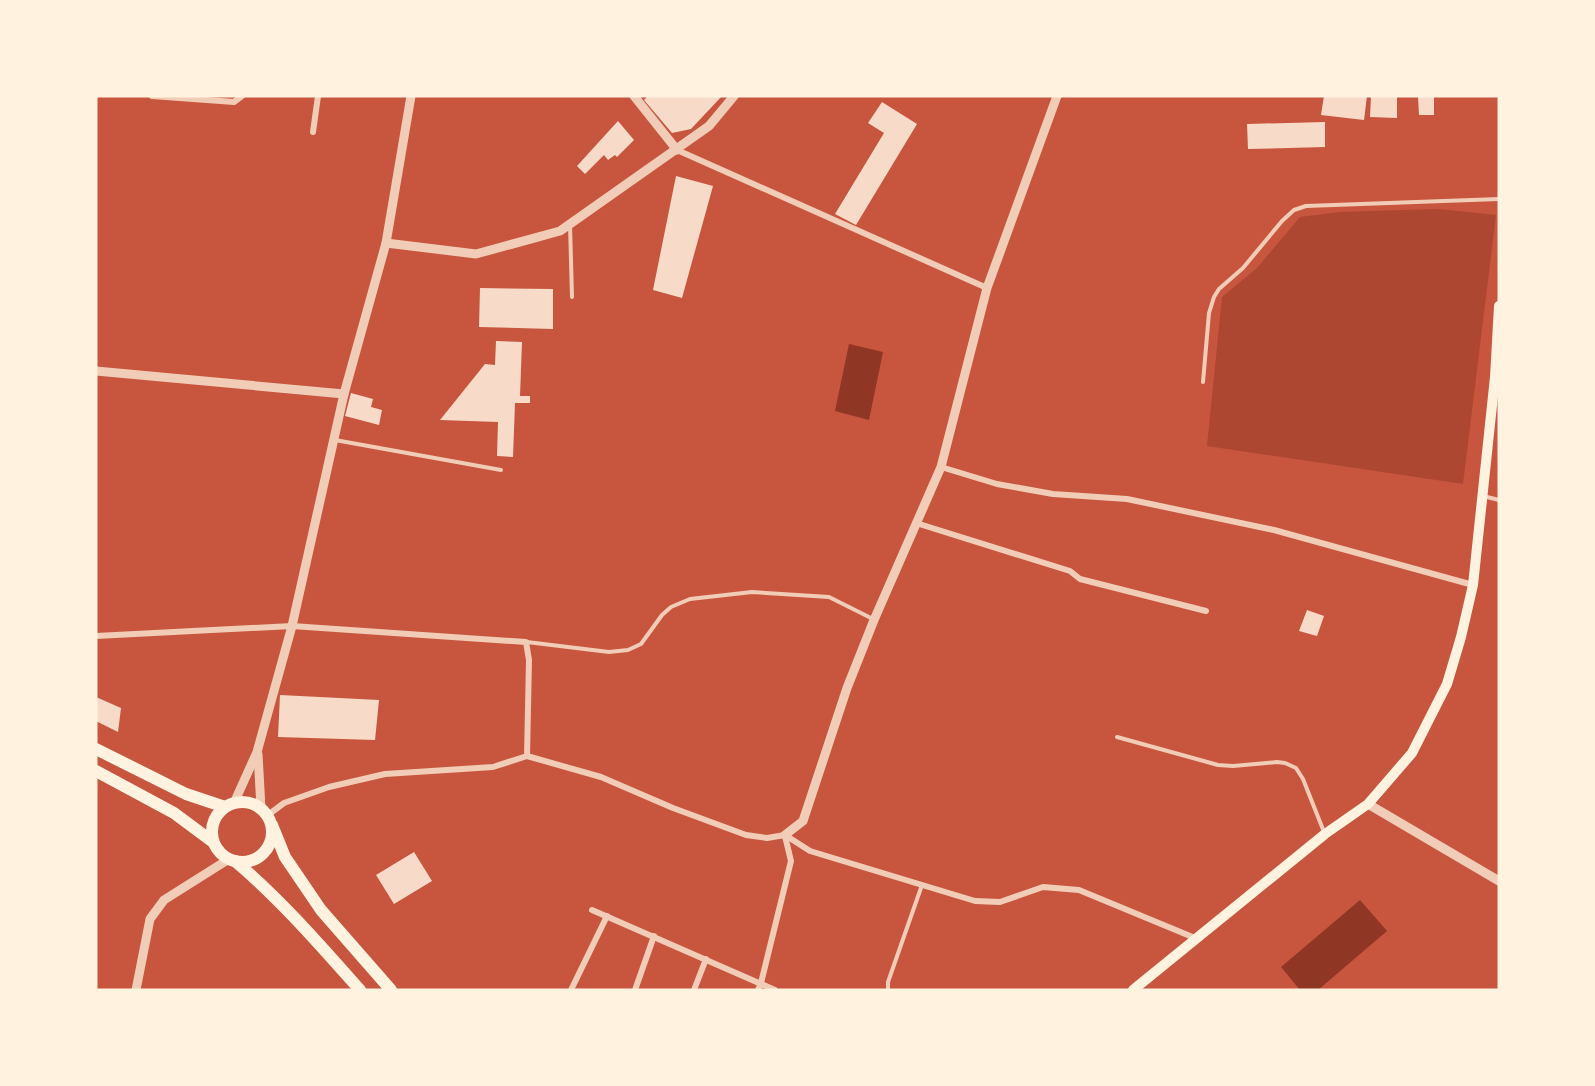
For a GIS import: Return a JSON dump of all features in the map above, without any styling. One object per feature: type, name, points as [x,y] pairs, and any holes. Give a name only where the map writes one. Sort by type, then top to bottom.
[{"type":"main road","points":[[1133,990],[1325,834],[1368,804],[1412,753],[1447,684],[1473,585],[1497,378],[1499,306]]},
{"type":"main road","points":[[96,749],[186,794],[229,805],[253,803],[267,816],[285,857],[321,910],[392,990]]},
{"type":"main road","points":[[96,771],[174,813],[213,842],[222,855],[256,879],[306,928],[360,990]]},
{"type":"main road","points":[[213,842],[213,823],[218,814],[229,805]]},
{"type":"main road","points":[[232,860],[245,862],[255,860],[264,854],[273,836],[267,816]]},
{"type":"street","points":[[152,96],[234,102],[242,96]]},
{"type":"street","points":[[313,132],[318,96]]},
{"type":"street","points":[[229,805],[257,752],[292,626],[344,394],[386,243],[411,96]]},
{"type":"street","points":[[634,96],[677,150],[987,288]]},
{"type":"street","points":[[386,243],[476,254],[560,231],[709,126],[734,96]]},
{"type":"street","points":[[257,752],[267,816],[284,803],[340,784],[385,774],[493,767],[527,756],[601,777],[673,808],[746,835],[767,838],[785,835],[803,821],[847,688],[940,467],[987,288],[1057,96]]},
{"type":"street","points":[[96,371],[344,394]]},
{"type":"street","points":[[940,467],[1008,486],[1053,494],[1127,499],[1274,530],[1473,585]]},
{"type":"street","points":[[916,523],[1070,571],[1080,579],[1206,611]]},
{"type":"street","points":[[96,636],[292,626],[526,642],[529,660],[527,756]]},
{"type":"street","points":[[1368,804],[1499,881]]},
{"type":"street","points":[[785,835],[810,851],[975,901],[1000,902],[1043,886],[1079,890],[1195,938]]},
{"type":"street","points":[[758,990],[791,861],[785,835]]},
{"type":"street","points":[[136,990],[150,919],[164,900],[232,860]]},
{"type":"street","points":[[592,910],[776,990]]},
{"type":"street","points":[[571,990],[607,916]]},
{"type":"street","points":[[635,990],[654,936]]},
{"type":"street","points":[[694,990],[706,959]]},
{"type":"lane","points":[[1203,382],[1209,313],[1214,297],[1294,210],[1306,206],[1499,199]]},
{"type":"lane","points":[[570,224],[572,297]]},
{"type":"lane","points":[[334,440],[501,470]]},
{"type":"lane","points":[[1483,496],[1499,500]]},
{"type":"lane","points":[[526,642],[609,652],[628,650],[641,644],[662,615],[671,607],[690,599],[752,592],[829,597],[874,620]]},
{"type":"lane","points":[[1117,737],[1218,765],[1285,763],[1296,768],[1303,779],[1325,834]]},
{"type":"lane","points":[[888,990],[888,982],[922,884]]},
{"type":"shaded area","points":[[1439,209],[1496,215],[1463,484],[1207,446],[1222,297],[1257,268],[1300,217],[1340,212]]},
{"type":"shaded area","points":[[849,344],[883,352],[869,420],[835,411]]},
{"type":"shaded area","points":[[1360,900],[1387,931],[1318,990],[1300,990],[1281,967]]},
{"type":"building","points":[[648,96],[722,96],[691,129],[672,133],[644,100]]},
{"type":"building","points":[[1324,96],[1367,96],[1364,120],[1321,115]]},
{"type":"building","points":[[1371,96],[1397,96],[1397,118],[1370,117]]},
{"type":"building","points":[[1418,96],[1434,96],[1434,115],[1419,115]]},
{"type":"building","points":[[882,102],[917,124],[856,225],[835,214],[884,133],[868,123]]},
{"type":"building","points":[[618,121],[634,140],[617,157],[615,155],[608,160],[604,155],[585,174],[577,166]]},
{"type":"building","points":[[1325,122],[1325,147],[1248,149],[1247,124]]},
{"type":"building","points":[[676,176],[713,186],[682,298],[653,290]]},
{"type":"building","points":[[480,288],[553,289],[553,329],[479,327]]},
{"type":"building","points":[[496,341],[522,342],[520,396],[530,396],[530,403],[515,403],[513,457],[497,456],[498,422],[440,420],[485,364],[495,365]]},
{"type":"building","points":[[351,393],[373,399],[371,407],[382,410],[379,425],[345,416]]},
{"type":"building","points":[[1307,610],[1324,616],[1317,636],[1299,631]]},
{"type":"building","points":[[280,695],[379,700],[375,740],[278,737]]},
{"type":"building","points":[[96,697],[121,708],[118,732],[96,721]]},
{"type":"building","points":[[414,852],[432,881],[394,904],[376,875]]}]
